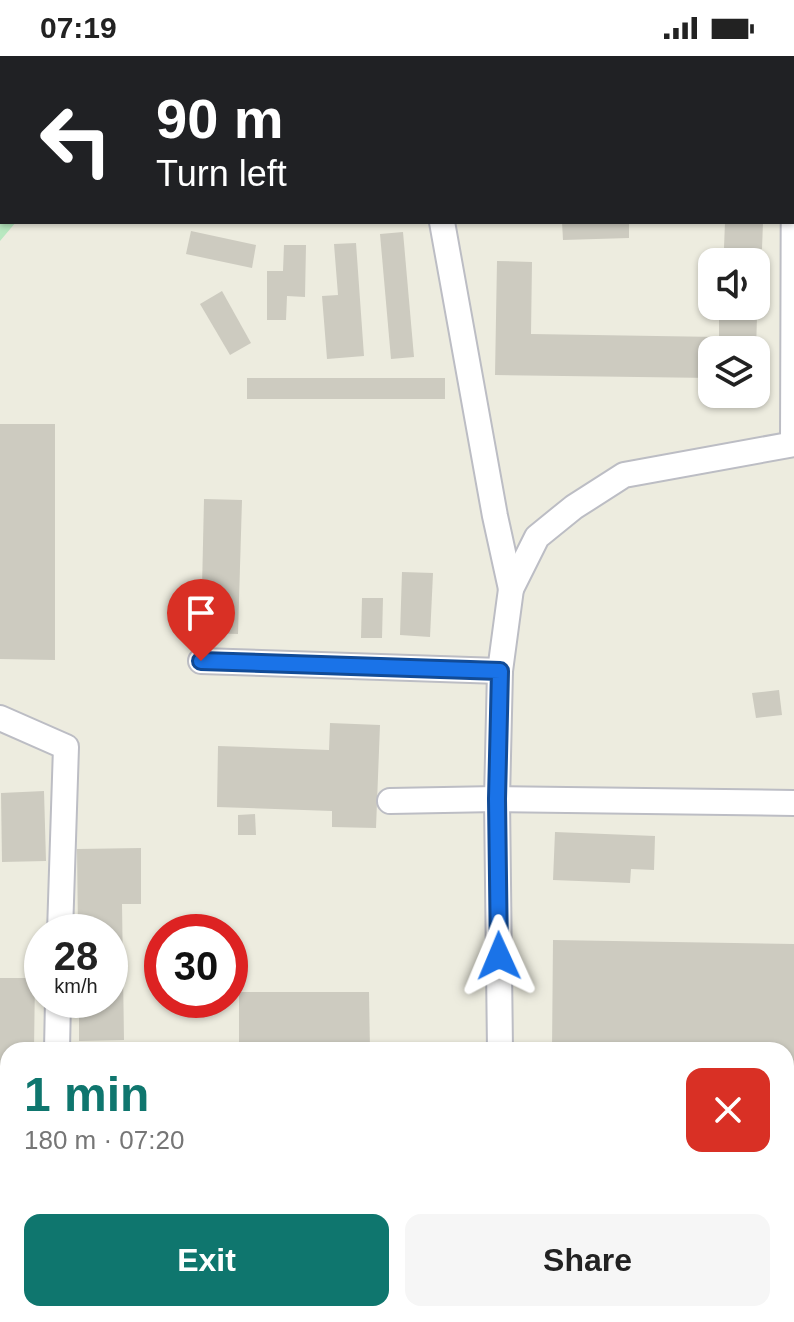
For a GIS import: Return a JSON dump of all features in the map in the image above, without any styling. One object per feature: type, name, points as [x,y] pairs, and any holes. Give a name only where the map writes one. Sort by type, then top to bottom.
[{"type":"street","points":[[500,1042],[497,799],[500,671],[511,589],[537,537],[574,507],[624,475],[794,444],[794,127]]},
{"type":"street","points":[[442,224],[511,589]]},
{"type":"street","points":[[201,661],[500,671]]},
{"type":"street","points":[[0,718],[66,747],[61,914]]},
{"type":"street","points":[[390,801],[497,799],[794,803]]},
{"type":"street","points":[[57,1042],[58,1018]]},
{"type":"green space","points":[[0,224],[14,224],[0,241]]},
{"type":"building","points":[[562,224],[629,224],[629,238],[563,240]]},
{"type":"building","points":[[725,224],[763,224],[762,248],[724,248]]},
{"type":"building","points":[[191,231],[256,245],[252,268],[186,254]]},
{"type":"building","points":[[403,232],[414,357],[391,359],[380,234]]},
{"type":"building","points":[[356,243],[364,356],[327,359],[322,296],[338,295],[334,244]]},
{"type":"building","points":[[284,245],[306,245],[305,297],[287,296],[286,320],[267,320],[267,271],[283,271]]},
{"type":"building","points":[[497,261],[532,262],[531,334],[698,337],[698,378],[495,375]]},
{"type":"building","points":[[222,291],[251,343],[230,355],[200,304]]},
{"type":"building","points":[[719,320],[757,320],[756,336],[719,336]]},
{"type":"building","points":[[247,378],[445,378],[445,399],[247,399]]},
{"type":"building","points":[[0,424],[55,424],[55,660],[0,659]]},
{"type":"building","points":[[204,499],[242,500],[238,634],[201,633]]},
{"type":"building","points":[[402,572],[433,573],[430,637],[400,635]]},
{"type":"building","points":[[362,598],[383,598],[382,638],[361,638]]},
{"type":"building","points":[[779,690],[782,715],[756,718],[752,693]]},
{"type":"building","points":[[330,723],[380,725],[376,828],[332,827],[332,811],[217,807],[218,746],[329,750]]},
{"type":"building","points":[[44,791],[46,861],[2,862],[1,793]]},
{"type":"building","points":[[255,814],[256,835],[238,835],[238,815]]},
{"type":"building","points":[[555,832],[655,836],[654,870],[631,869],[630,883],[553,880]]},
{"type":"building","points":[[141,848],[141,904],[122,904],[122,914],[78,914],[77,849]]},
{"type":"building","points":[[553,940],[794,944],[794,1042],[552,1042]]},
{"type":"building","points":[[0,978],[24,978],[24,1018],[34,1018],[34,1042],[0,1042]]},
{"type":"building","points":[[248,992],[369,992],[370,1042],[239,1042],[239,1018],[248,1018]]},
{"type":"building","points":[[79,1018],[124,1018],[124,1040],[79,1041]]},
{"type":"route","points":[[201,661],[500,671],[497,799],[499,956]]}]
